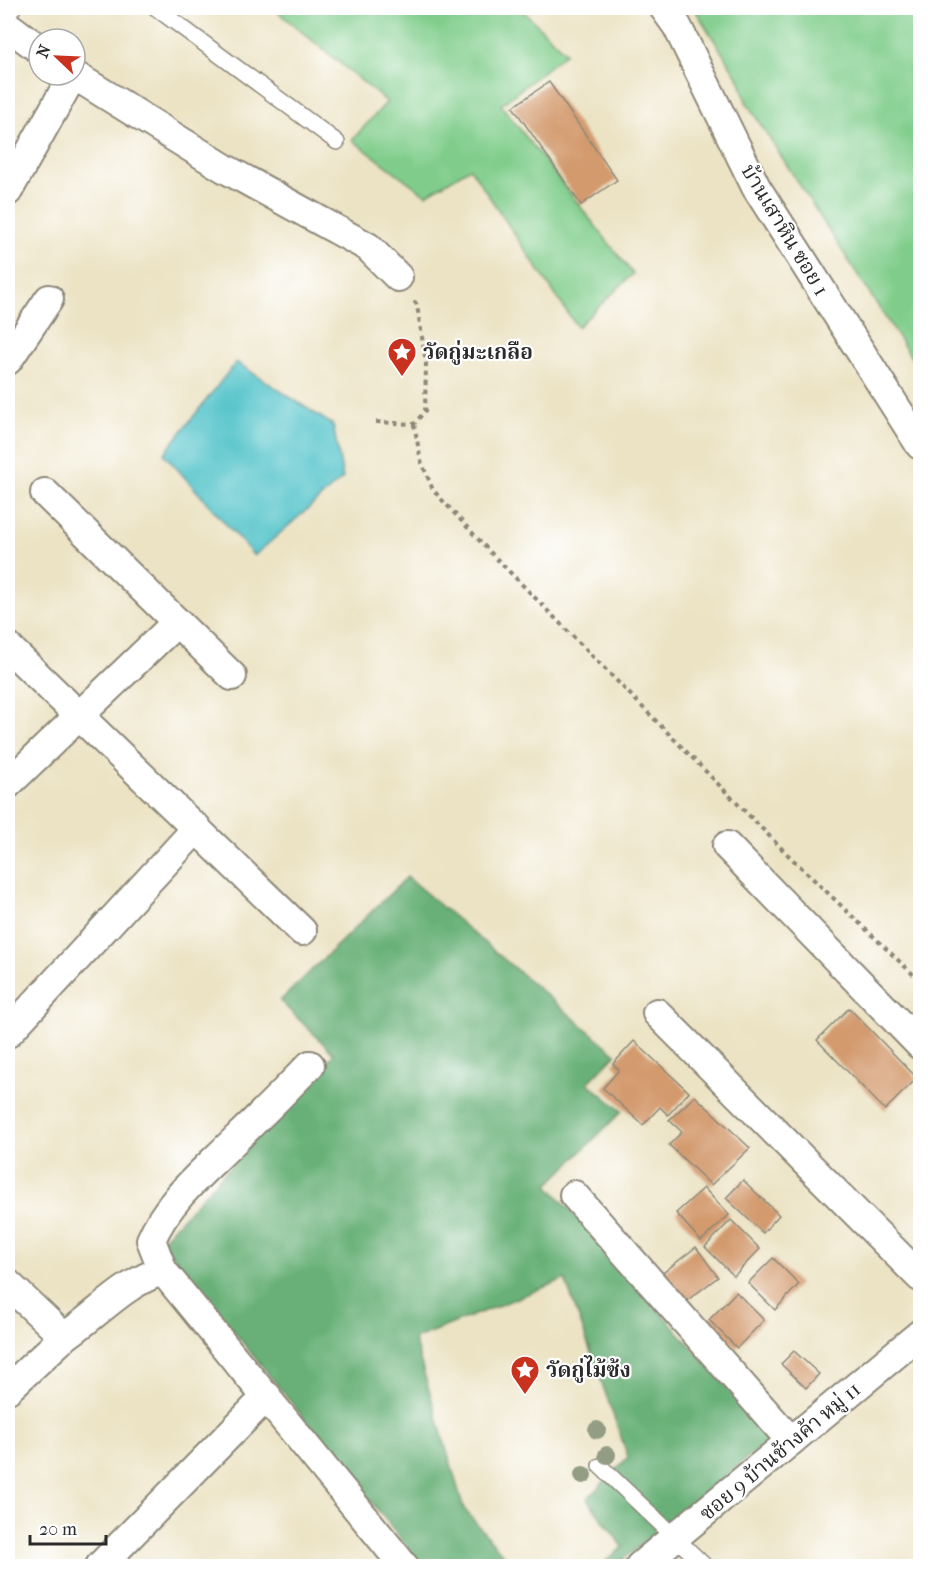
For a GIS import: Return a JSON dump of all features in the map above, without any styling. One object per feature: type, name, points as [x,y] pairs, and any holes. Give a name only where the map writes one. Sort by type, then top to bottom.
[{"type":"street","name":"บ้านเสาหิน ซอย 1","points":[[664,8],[677,27],[756,187],[921,445]]},
{"type":"street","points":[[8,26],[27,40]]},
{"type":"street","points":[[87,84],[224,168],[368,247],[398,277]]},
{"type":"street","points":[[8,191],[66,87]]},
{"type":"street","points":[[8,360],[49,299]]},
{"type":"street","points":[[45,494],[232,676]]},
{"type":"street","points":[[8,784],[177,622]]},
{"type":"street","points":[[8,647],[302,931]]},
{"type":"street","points":[[8,1033],[197,828]]},
{"type":"street","points":[[727,846],[921,1045]]},
{"type":"street","points":[[657,1013],[921,1277]]},
{"type":"street","points":[[310,1065],[232,1143],[200,1171],[158,1224],[151,1240],[163,1271],[404,1566]]},
{"type":"street","points":[[574,1195],[791,1442]]},
{"type":"street","points":[[8,1389],[64,1337],[149,1275],[163,1271]]},
{"type":"street","points":[[8,1284],[64,1337]]},
{"type":"street","name":"ซอย 9 บ้านช้างค้า หมู่ 11","points":[[640,1566],[921,1334]]},
{"type":"street","points":[[100,1566],[267,1396]]},
{"type":"lane","points":[[8,14],[13,8]]},
{"type":"lane","points":[[156,8],[337,142]]},
{"type":"lane","points":[[600,1466],[705,1566]]},
{"type":"path","points":[[398,277],[417,305],[425,351],[425,411],[414,424]]},
{"type":"path","points":[[376,422],[414,424]]},
{"type":"path","points":[[414,424],[421,461],[433,490],[490,552],[776,842],[921,981]]},
{"type":"green space","points":[[273,8],[520,8],[566,53],[501,105],[633,274],[577,327],[470,168],[426,195],[352,140],[387,102]]},
{"type":"green space","points":[[694,8],[920,8],[920,371],[746,102],[740,81]]},
{"type":"green space","points":[[407,877],[616,1054],[588,1083],[622,1111],[548,1185],[772,1438],[615,1566],[599,1566],[623,1547],[587,1499],[628,1457],[565,1279],[414,1339],[464,1509],[513,1566],[423,1566],[161,1241],[334,1054],[280,1001]]},
{"type":"water","points":[[236,362],[333,425],[343,478],[254,556],[164,454]]},
{"type":"building","points":[[549,82],[617,180],[581,205],[513,107]]},
{"type":"building","points":[[849,1008],[917,1078],[885,1110],[817,1040]]},
{"type":"building","points":[[634,1041],[689,1092],[668,1115],[660,1107],[643,1125],[603,1088],[619,1070],[613,1064]]},
{"type":"building","points":[[695,1096],[750,1148],[711,1185],[669,1145],[682,1132],[669,1120]]},
{"type":"building","points":[[743,1180],[779,1215],[763,1233],[726,1198]]},
{"type":"building","points":[[704,1188],[729,1215],[701,1241],[676,1213]]},
{"type":"building","points":[[731,1220],[760,1249],[734,1276],[705,1247]]},
{"type":"building","points":[[696,1247],[718,1277],[685,1302],[663,1273]]},
{"type":"building","points":[[773,1258],[799,1284],[775,1310],[748,1283]]},
{"type":"building","points":[[736,1292],[764,1320],[737,1348],[709,1320]]},
{"type":"building","points":[[794,1351],[819,1374],[806,1388],[781,1364]]},
{"type":"place","name":"วัดกู่มะเกลือ","points":[[402,378]]},
{"type":"place","name":"วัดกู่ไม้ซ้ง","points":[[525,1396]]}]
